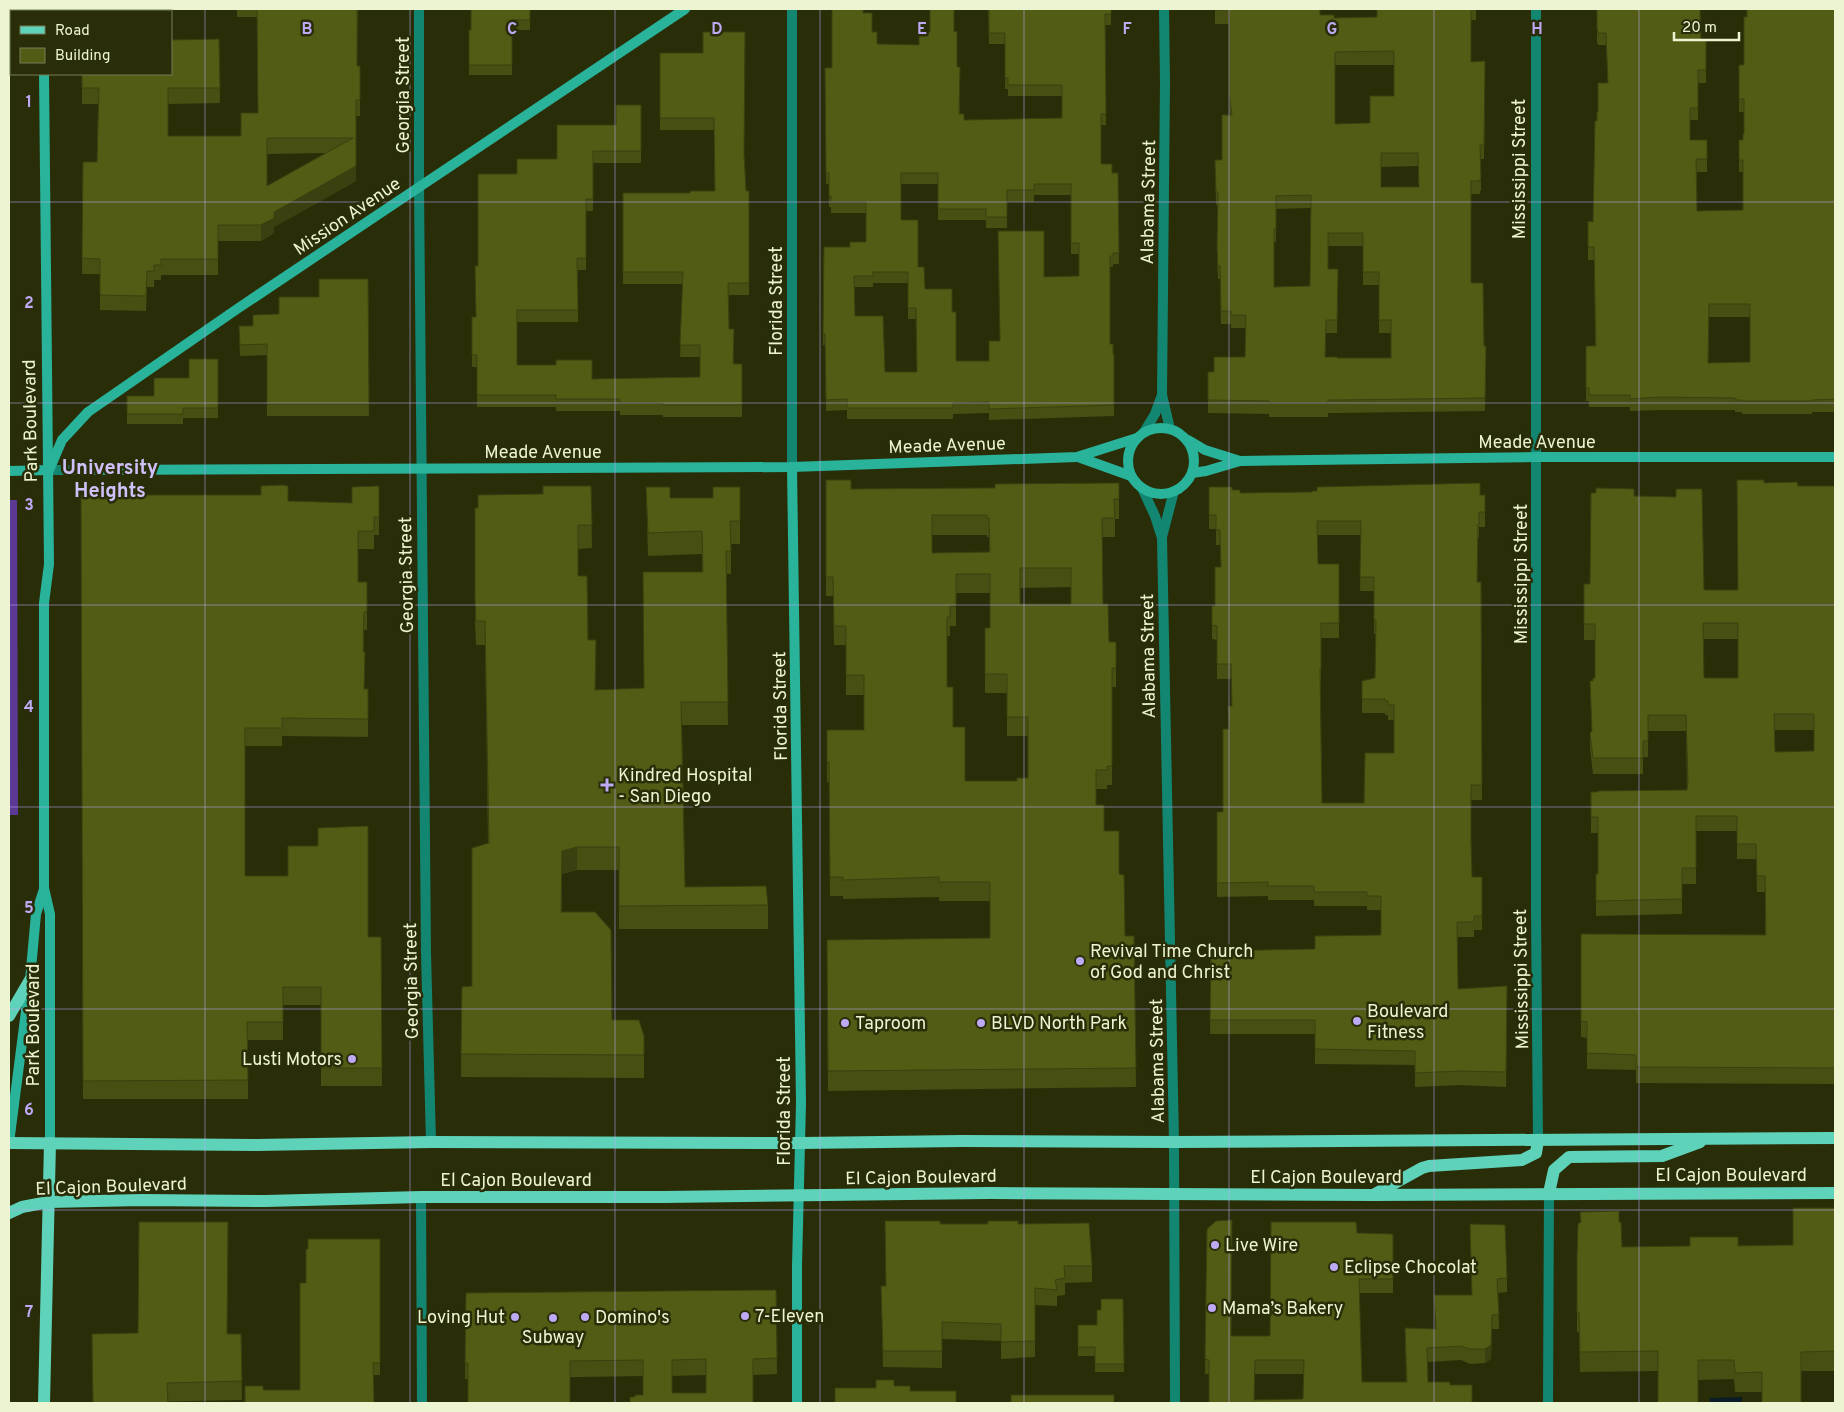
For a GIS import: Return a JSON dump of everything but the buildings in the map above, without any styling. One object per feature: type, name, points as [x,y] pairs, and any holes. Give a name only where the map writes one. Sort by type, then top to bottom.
[{"type":"main road","points":[[9,1016],[30,980]]},
{"type":"main road","name":"El Cajon Boulevard","points":[[9,1143],[256,1145],[431,1142],[801,1143],[962,1140],[1174,1142],[1835,1138]]},
{"type":"main road","points":[[1549,1193],[1554,1170],[1569,1157],[1662,1156],[1709,1139]]},
{"type":"main road","points":[[1373,1195],[1429,1166],[1522,1160],[1536,1153],[1538,1140]]},
{"type":"main road","name":"Park Boulevard","points":[[44,1403],[50,1143]]},
{"type":"main road","name":"El Cajon Boulevard","points":[[9,1213],[22,1207],[48,1202],[421,1197],[800,1196],[990,1193],[1373,1195],[1835,1193]]},
{"type":"street","name":"Georgia Street","points":[[420,9],[419,186],[426,953],[431,1142]]},
{"type":"street","name":"Mission Avenue","points":[[48,470],[62,440],[88,412],[419,186],[685,9]]},
{"type":"street","name":"Florida Street","points":[[792,9],[792,467],[801,1143],[797,1266],[798,1403]]},
{"type":"street","name":"Alabama Street","points":[[1164,9],[1162,395],[1170,429]]},
{"type":"street","name":"Mississippi Street","points":[[1536,9],[1536,914],[1538,1140]]},
{"type":"street","name":"Park Boulevard","points":[[44,75],[49,564],[44,604],[44,888],[50,914],[50,1143]]},
{"type":"street","name":"Alabama Street","points":[[1140,435],[1155,414],[1162,395]]},
{"type":"street","points":[[1158,428],[1170,429],[1186,438],[1191,446],[1194,455],[1192,473],[1181,487],[1174,491],[1163,494],[1152,493],[1142,488],[1131,476],[1128,460],[1129,452],[1140,435],[1158,428]]},
{"type":"street","name":"Meade Avenue","points":[[9,471],[792,467],[1077,457],[1140,435]]},
{"type":"street","name":"Meade Avenue","points":[[1186,438],[1205,450],[1240,460],[1537,457],[1835,457]]},
{"type":"street","name":"Meade Avenue","points":[[1077,457],[1131,476]]},
{"type":"street","name":"Meade Avenue","points":[[1192,473],[1206,471],[1240,460]]},
{"type":"street","name":"Alabama Street","points":[[1142,488],[1155,516],[1162,538]]},
{"type":"street","name":"Alabama Street","points":[[1174,491],[1162,538],[1174,1142],[1175,1403]]},
{"type":"street","name":"Park Boulevard","points":[[9,1143],[30,980],[36,914],[44,888]]},
{"type":"street","points":[[1548,1403],[1549,1193]]},
{"type":"street","points":[[421,1197],[422,1403]]},
{"type":"shaded area","points":[[9,500],[17,500],[18,815],[9,815]]},
{"type":"water","points":[[1742,1397],[1742,1403],[1710,1403],[1710,1398]]},
{"type":"place","name":"Kindred Hospital - San Diego","points":[[607,785]]},
{"type":"place","name":"Revival Time Church of God and Christ","points":[[1080,961]]},
{"type":"place","name":"Boulevard Fitness","points":[[1357,1021]]},
{"type":"place","name":"Taproom","points":[[845,1023]]},
{"type":"place","name":"BLVD North Park","points":[[981,1023]]},
{"type":"place","name":"Lusti Motors","points":[[352,1059]]},
{"type":"place","name":"Live Wire","points":[[1215,1245]]},
{"type":"place","name":"Eclipse Chocolat","points":[[1334,1267]]},
{"type":"place","name":"Mama’s Bakery","points":[[1212,1308]]},
{"type":"place","name":"7-Eleven","points":[[745,1316]]},
{"type":"place","name":"Loving Hut","points":[[515,1317]]},
{"type":"place","name":"Domino's","points":[[585,1317]]},
{"type":"place","name":"Subway","points":[[553,1318]]},
{"type":"district","name":"University Heights","points":[[110,478]]}]
